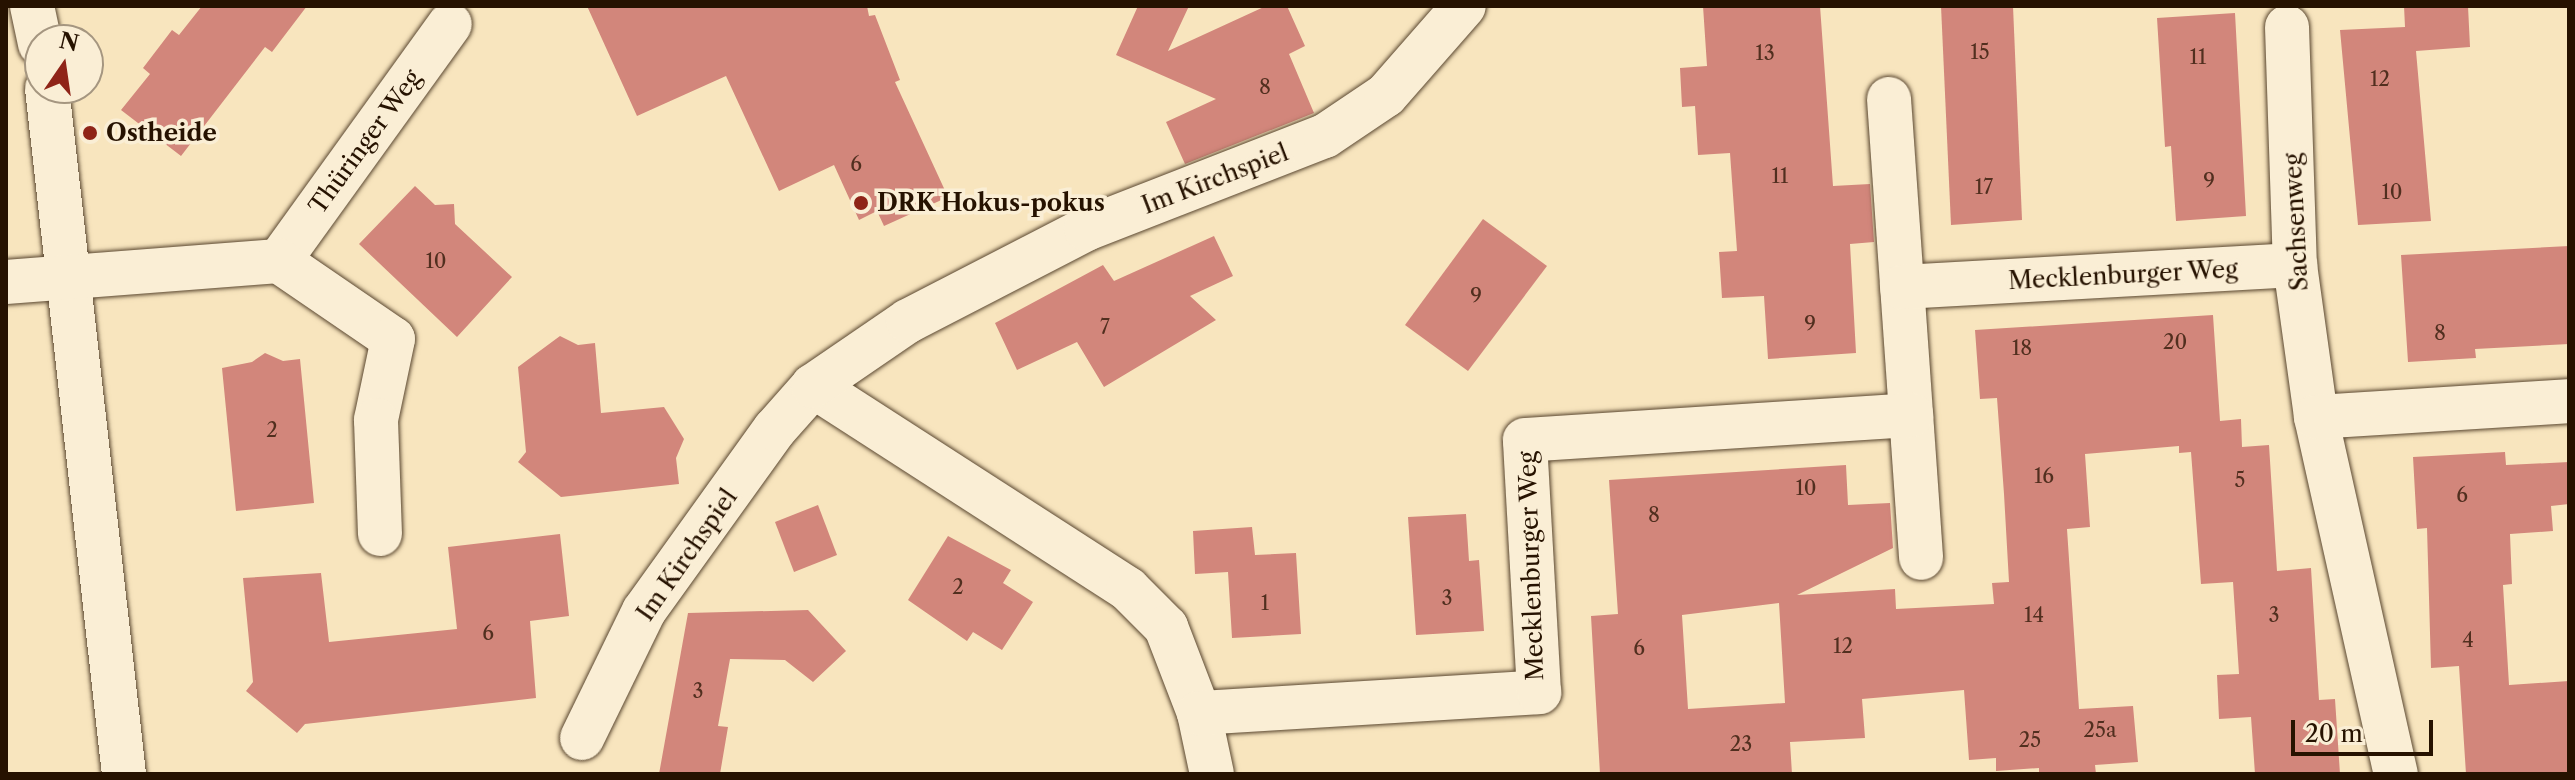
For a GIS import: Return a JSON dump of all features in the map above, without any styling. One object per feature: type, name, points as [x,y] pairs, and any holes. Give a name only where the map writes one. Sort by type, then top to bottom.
[{"type":"street","name":"Im Kirchspiel","points":[[582,738],[644,611],[775,429],[813,386],[908,321],[1086,229],[1325,136],[1386,95],[1464,6]]},
{"type":"street","name":"Thüringer Weg","points":[[279,261],[450,24]]},
{"type":"street","name":"Sachsenweg","points":[[2287,27],[2295,265],[2316,417],[2396,774]]},
{"type":"street","points":[[1889,99],[1921,558]]},
{"type":"street","points":[[49,104],[124,774]]},
{"type":"street","points":[[6,282],[279,261],[393,339],[376,420],[380,534]]},
{"type":"street","name":"Mecklenburger Weg","points":[[1902,287],[2295,265]]},
{"type":"street","points":[[813,386],[1128,589],[1166,627],[1199,713],[1212,774]]},
{"type":"street","points":[[2316,417],[2569,401]]},
{"type":"street","name":"Mecklenburger Weg","points":[[1199,713],[1539,692],[1525,440],[1911,415]]},
{"type":"building","points":[[202,6],[307,6],[272,52],[265,47],[181,156],[121,110],[150,74],[143,68],[172,30],[179,35]]},
{"type":"building","points":[[587,6],[867,6],[869,16],[875,15],[900,80],[895,82],[948,197],[884,226],[877,211],[859,220],[834,165],[779,191],[726,76],[637,116]]},
{"type":"building","points":[[1138,6],[1189,6],[1168,51],[1266,6],[1287,6],[1305,46],[1289,54],[1314,113],[1185,164],[1166,122],[1216,99],[1116,55]]},
{"type":"building","points":[[1703,6],[1820,6],[1833,186],[1870,184],[1874,242],[1850,244],[1856,353],[1768,359],[1764,296],[1722,298],[1719,252],[1737,251],[1730,153],[1698,155],[1695,106],[1682,107],[1680,68],[1707,66]]},
{"type":"building","points":[[1941,6],[2013,6],[2022,220],[1951,225]]},
{"type":"building","points":[[2404,6],[2468,6],[2470,47],[2416,51],[2431,221],[2358,225],[2340,30],[2405,27]]},
{"type":"building","points":[[2235,13],[2246,216],[2176,221],[2171,146],[2165,147],[2157,18]]},
{"type":"building","points":[[415,186],[435,205],[454,204],[455,224],[512,277],[457,337],[359,244]]},
{"type":"building","points":[[1483,219],[1547,266],[1468,371],[1405,325]]},
{"type":"building","points":[[1214,236],[1233,276],[1190,296],[1216,320],[1104,387],[1077,342],[1017,370],[995,323],[1103,265],[1114,281]]},
{"type":"building","points":[[2569,246],[2569,344],[2475,349],[2476,358],[2408,362],[2401,255]]},
{"type":"building","points":[[2213,315],[2220,421],[2241,419],[2242,447],[2269,445],[2277,571],[2311,568],[2319,700],[2335,699],[2340,774],[2255,774],[2251,717],[2219,719],[2217,675],[2239,674],[2233,582],[2201,584],[2191,452],[2179,453],[2179,446],[2085,454],[2090,527],[2067,529],[2079,709],[2133,706],[2138,762],[2095,765],[2096,774],[2039,774],[2039,768],[1996,771],[1996,758],[1969,760],[1964,690],[1862,699],[1865,738],[1790,742],[1792,774],[1600,774],[1591,616],[1618,614],[1609,480],[1846,465],[1848,505],[1890,503],[1893,548],[1797,595],[1895,589],[1896,609],[1994,604],[1992,583],[2009,582],[2004,494],[1997,398],[1980,399],[1975,330]],"holes":[[[1779,603],[1785,703],[1688,709],[1682,615]]]},
{"type":"building","points":[[560,336],[578,345],[595,343],[601,413],[664,407],[684,439],[676,458],[679,484],[561,497],[518,462],[526,452],[518,367]]},
{"type":"building","points":[[265,353],[283,361],[300,359],[314,503],[236,511],[222,368],[252,362]]},
{"type":"building","points":[[2505,452],[2506,465],[2569,462],[2569,504],[2551,506],[2553,531],[2510,534],[2512,584],[2503,585],[2509,685],[2569,681],[2569,774],[2466,774],[2459,666],[2431,668],[2427,528],[2417,529],[2413,457]]},
{"type":"building","points":[[818,505],[837,555],[794,572],[775,522]]},
{"type":"building","points":[[1466,514],[1469,561],[1479,560],[1484,631],[1416,635],[1408,517]]},
{"type":"building","points":[[1252,527],[1255,555],[1296,553],[1301,634],[1232,638],[1228,572],[1195,574],[1193,531]]},
{"type":"building","points":[[560,534],[569,616],[530,621],[536,698],[305,724],[297,733],[246,691],[253,682],[243,578],[321,573],[329,642],[457,629],[448,547]]},
{"type":"building","points":[[948,536],[1011,570],[1003,583],[1033,602],[1002,650],[973,632],[967,641],[908,600]]},
{"type":"building","points":[[808,610],[846,651],[813,682],[785,660],[730,659],[718,726],[728,727],[720,774],[659,774],[688,613]]},
{"type":"place","name":"Ostheide","points":[[90,133]]},
{"type":"place","name":"DRK Hokus-pokus","points":[[861,203]]}]
